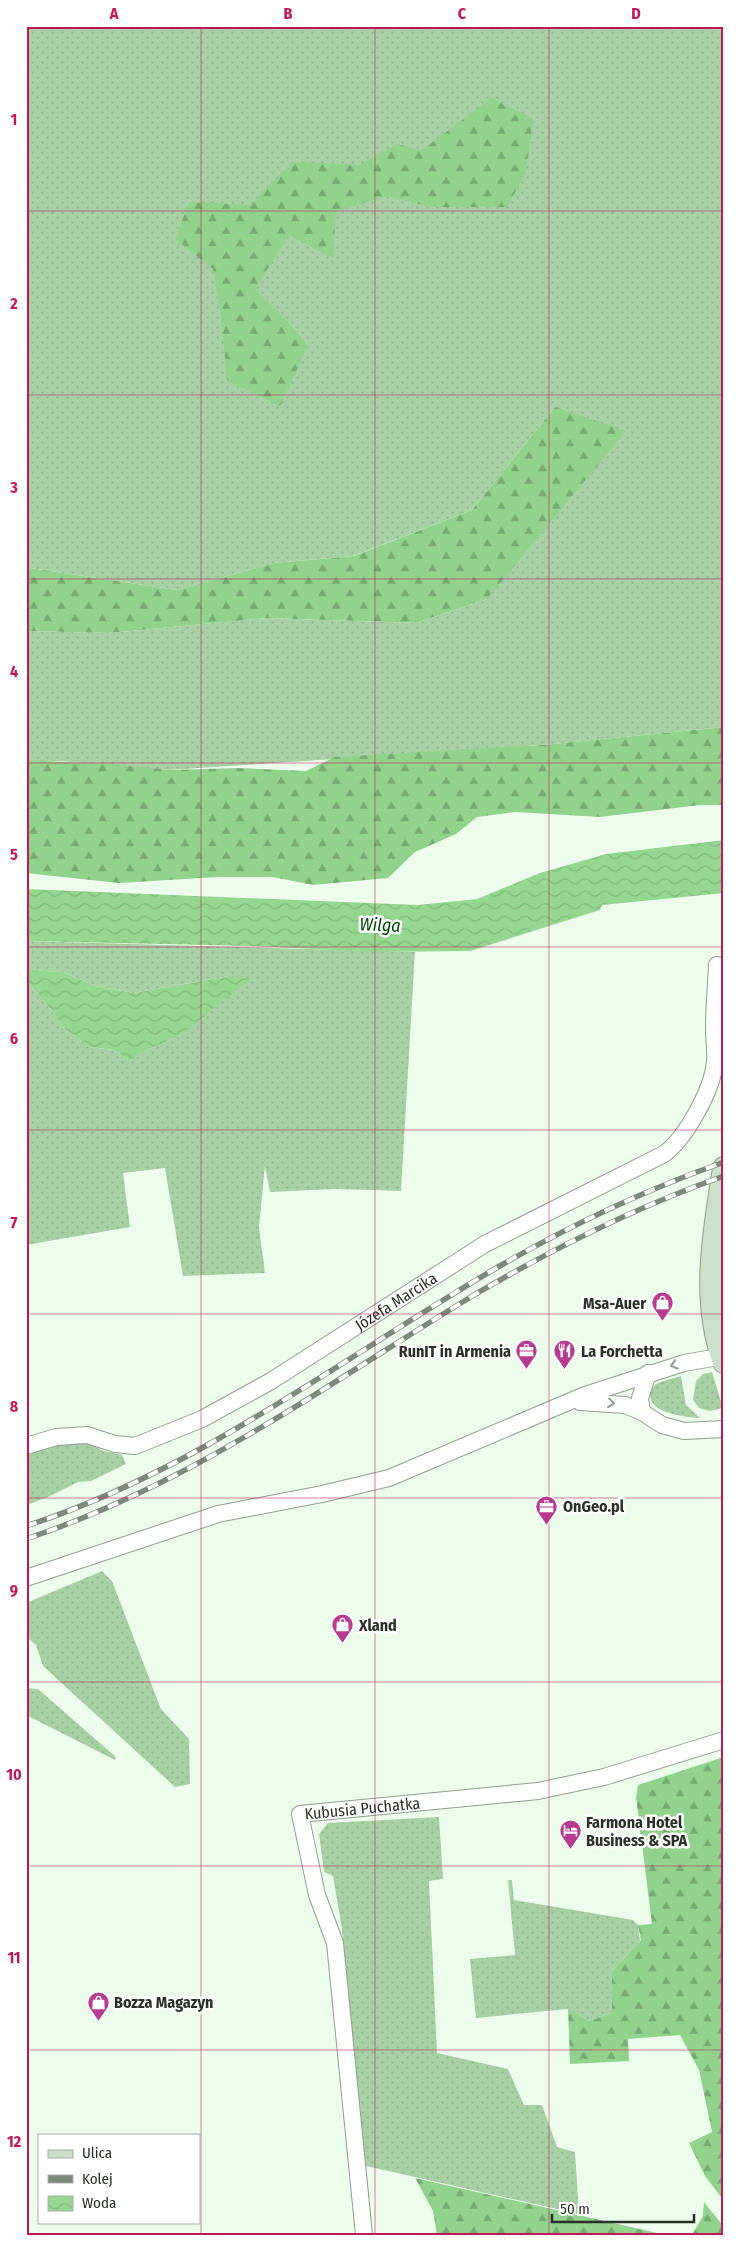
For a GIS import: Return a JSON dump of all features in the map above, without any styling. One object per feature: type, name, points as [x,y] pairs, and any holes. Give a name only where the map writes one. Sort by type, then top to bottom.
[{"type":"street","name":"Józefa Marcika","points":[[26,1446],[56,1437],[86,1435],[115,1444],[135,1446],[211,1414],[271,1381],[485,1244],[664,1154],[680,1140],[718,1077],[715,1061],[714,1032],[717,964]]},
{"type":"street","points":[[26,1578],[218,1514],[322,1494],[389,1478],[563,1404],[648,1373],[684,1362],[723,1359],[711,1315],[710,1271],[724,1168]]},
{"type":"street","points":[[642,1412],[640,1398],[648,1373]]},
{"type":"street","points":[[563,1404],[605,1402],[625,1405],[642,1412],[662,1425],[684,1431],[724,1429]]},
{"type":"street","name":"Kubusia Puchatka","points":[[364,2235],[335,1943],[317,1895],[300,1814],[538,1791],[604,1777],[724,1740]]},
{"type":"shaded area","points":[[26,26],[724,26],[724,727],[542,745],[170,770],[61,761],[26,761],[26,631],[109,633],[267,618],[416,623],[487,599],[555,407],[472,510],[353,556],[274,563],[177,590],[30,568],[26,570]]},
{"type":"shaded area","points":[[26,941],[415,952],[401,1191],[336,1189],[270,1192],[265,1166],[259,1227],[265,1273],[183,1276],[165,1168],[123,1173],[130,1227],[26,1245],[26,981],[47,1004],[64,1028],[89,1047],[114,1050],[130,1061],[147,1050],[180,1036],[229,976],[133,993],[96,986],[63,972],[26,970]]},
{"type":"shaded area","points":[[712,1372],[723,1408],[710,1411],[699,1408],[693,1400],[696,1381],[703,1374]]},
{"type":"shaded area","points":[[681,1376],[686,1405],[700,1418],[670,1413],[656,1406],[652,1401],[650,1392],[655,1385]]},
{"type":"shaded area","points":[[60,1442],[88,1443],[104,1451],[122,1455],[126,1464],[91,1481],[78,1482],[46,1498],[26,1505],[26,1452]]},
{"type":"shaded area","points":[[102,1571],[112,1581],[161,1709],[189,1739],[190,1784],[175,1787],[43,1666],[36,1645],[26,1637],[26,1603]]},
{"type":"shaded area","points":[[26,1688],[38,1689],[116,1757],[115,1760],[26,1715]]},
{"type":"shaded area","points":[[439,1817],[443,1879],[429,1881],[437,2053],[508,2069],[524,2105],[542,2105],[557,2147],[575,2152],[579,2214],[366,2166],[342,1929],[333,1876],[324,1872],[319,1834],[328,1823]]},
{"type":"shaded area","points":[[508,1880],[512,1880],[514,1900],[633,1920],[638,1925],[640,1941],[612,1971],[612,2013],[589,2021],[567,2009],[476,2018],[470,1959],[515,1955]]},
{"type":"green space","points":[[491,98],[533,119],[526,173],[507,207],[430,207],[387,196],[336,211],[333,258],[289,235],[255,289],[286,320],[308,346],[280,406],[227,380],[221,316],[213,269],[175,239],[189,202],[251,205],[292,162],[360,165],[398,144],[421,151]]},
{"type":"green space","points":[[555,407],[626,431],[487,599],[416,623],[267,618],[109,633],[26,631],[26,570],[30,568],[177,590],[274,563],[354,556],[472,510]]},
{"type":"green space","points":[[724,727],[724,805],[700,805],[600,817],[515,812],[477,817],[456,834],[415,852],[388,878],[313,885],[273,877],[218,877],[119,883],[26,873],[26,760],[112,764],[170,770],[238,768],[306,771],[335,757],[542,745]]},
{"type":"green space","points":[[724,1757],[724,2201],[705,2176],[689,2143],[712,2132],[699,2070],[680,2035],[628,2039],[629,2061],[570,2064],[568,2009],[589,2021],[612,2013],[612,1971],[641,1940],[638,1925],[652,1924],[636,1797],[638,1785]]},
{"type":"green space","points":[[415,2178],[666,2235],[437,2235],[433,2211]]},
{"type":"green space","points":[[704,2202],[724,2227],[724,2235],[692,2235],[703,2216]]},
{"type":"water","name":"Wilga","points":[[724,840],[724,893],[602,905],[600,910],[470,951],[372,952],[252,946],[26,941],[26,889],[418,905],[477,899],[540,873],[606,854]]},
{"type":"water","points":[[26,970],[63,972],[96,986],[133,993],[229,976],[250,979],[180,1036],[147,1050],[130,1061],[114,1050],[89,1047],[64,1028],[47,1004],[26,981]]},
{"type":"railway","points":[[26,1526],[91,1502],[153,1474],[213,1442],[446,1298],[558,1234],[640,1195],[724,1162]]},
{"type":"railway","points":[[26,1539],[87,1516],[146,1490],[202,1461],[257,1430],[474,1295],[534,1261],[627,1215],[724,1176]]},
{"type":"place","name":"Msa-Auer","points":[[662,1322]]},
{"type":"place","name":"RunIT in Armenia","points":[[527,1370]]},
{"type":"place","name":"La Forchetta","points":[[565,1370]]},
{"type":"place","name":"OnGeo.pl","points":[[547,1525]]},
{"type":"place","name":"Xland","points":[[343,1644]]},
{"type":"place","name":"Farmona Hotel Business & SPA","points":[[570,1850]]},
{"type":"place","name":"Bozza Magazyn","points":[[98,2021]]}]
